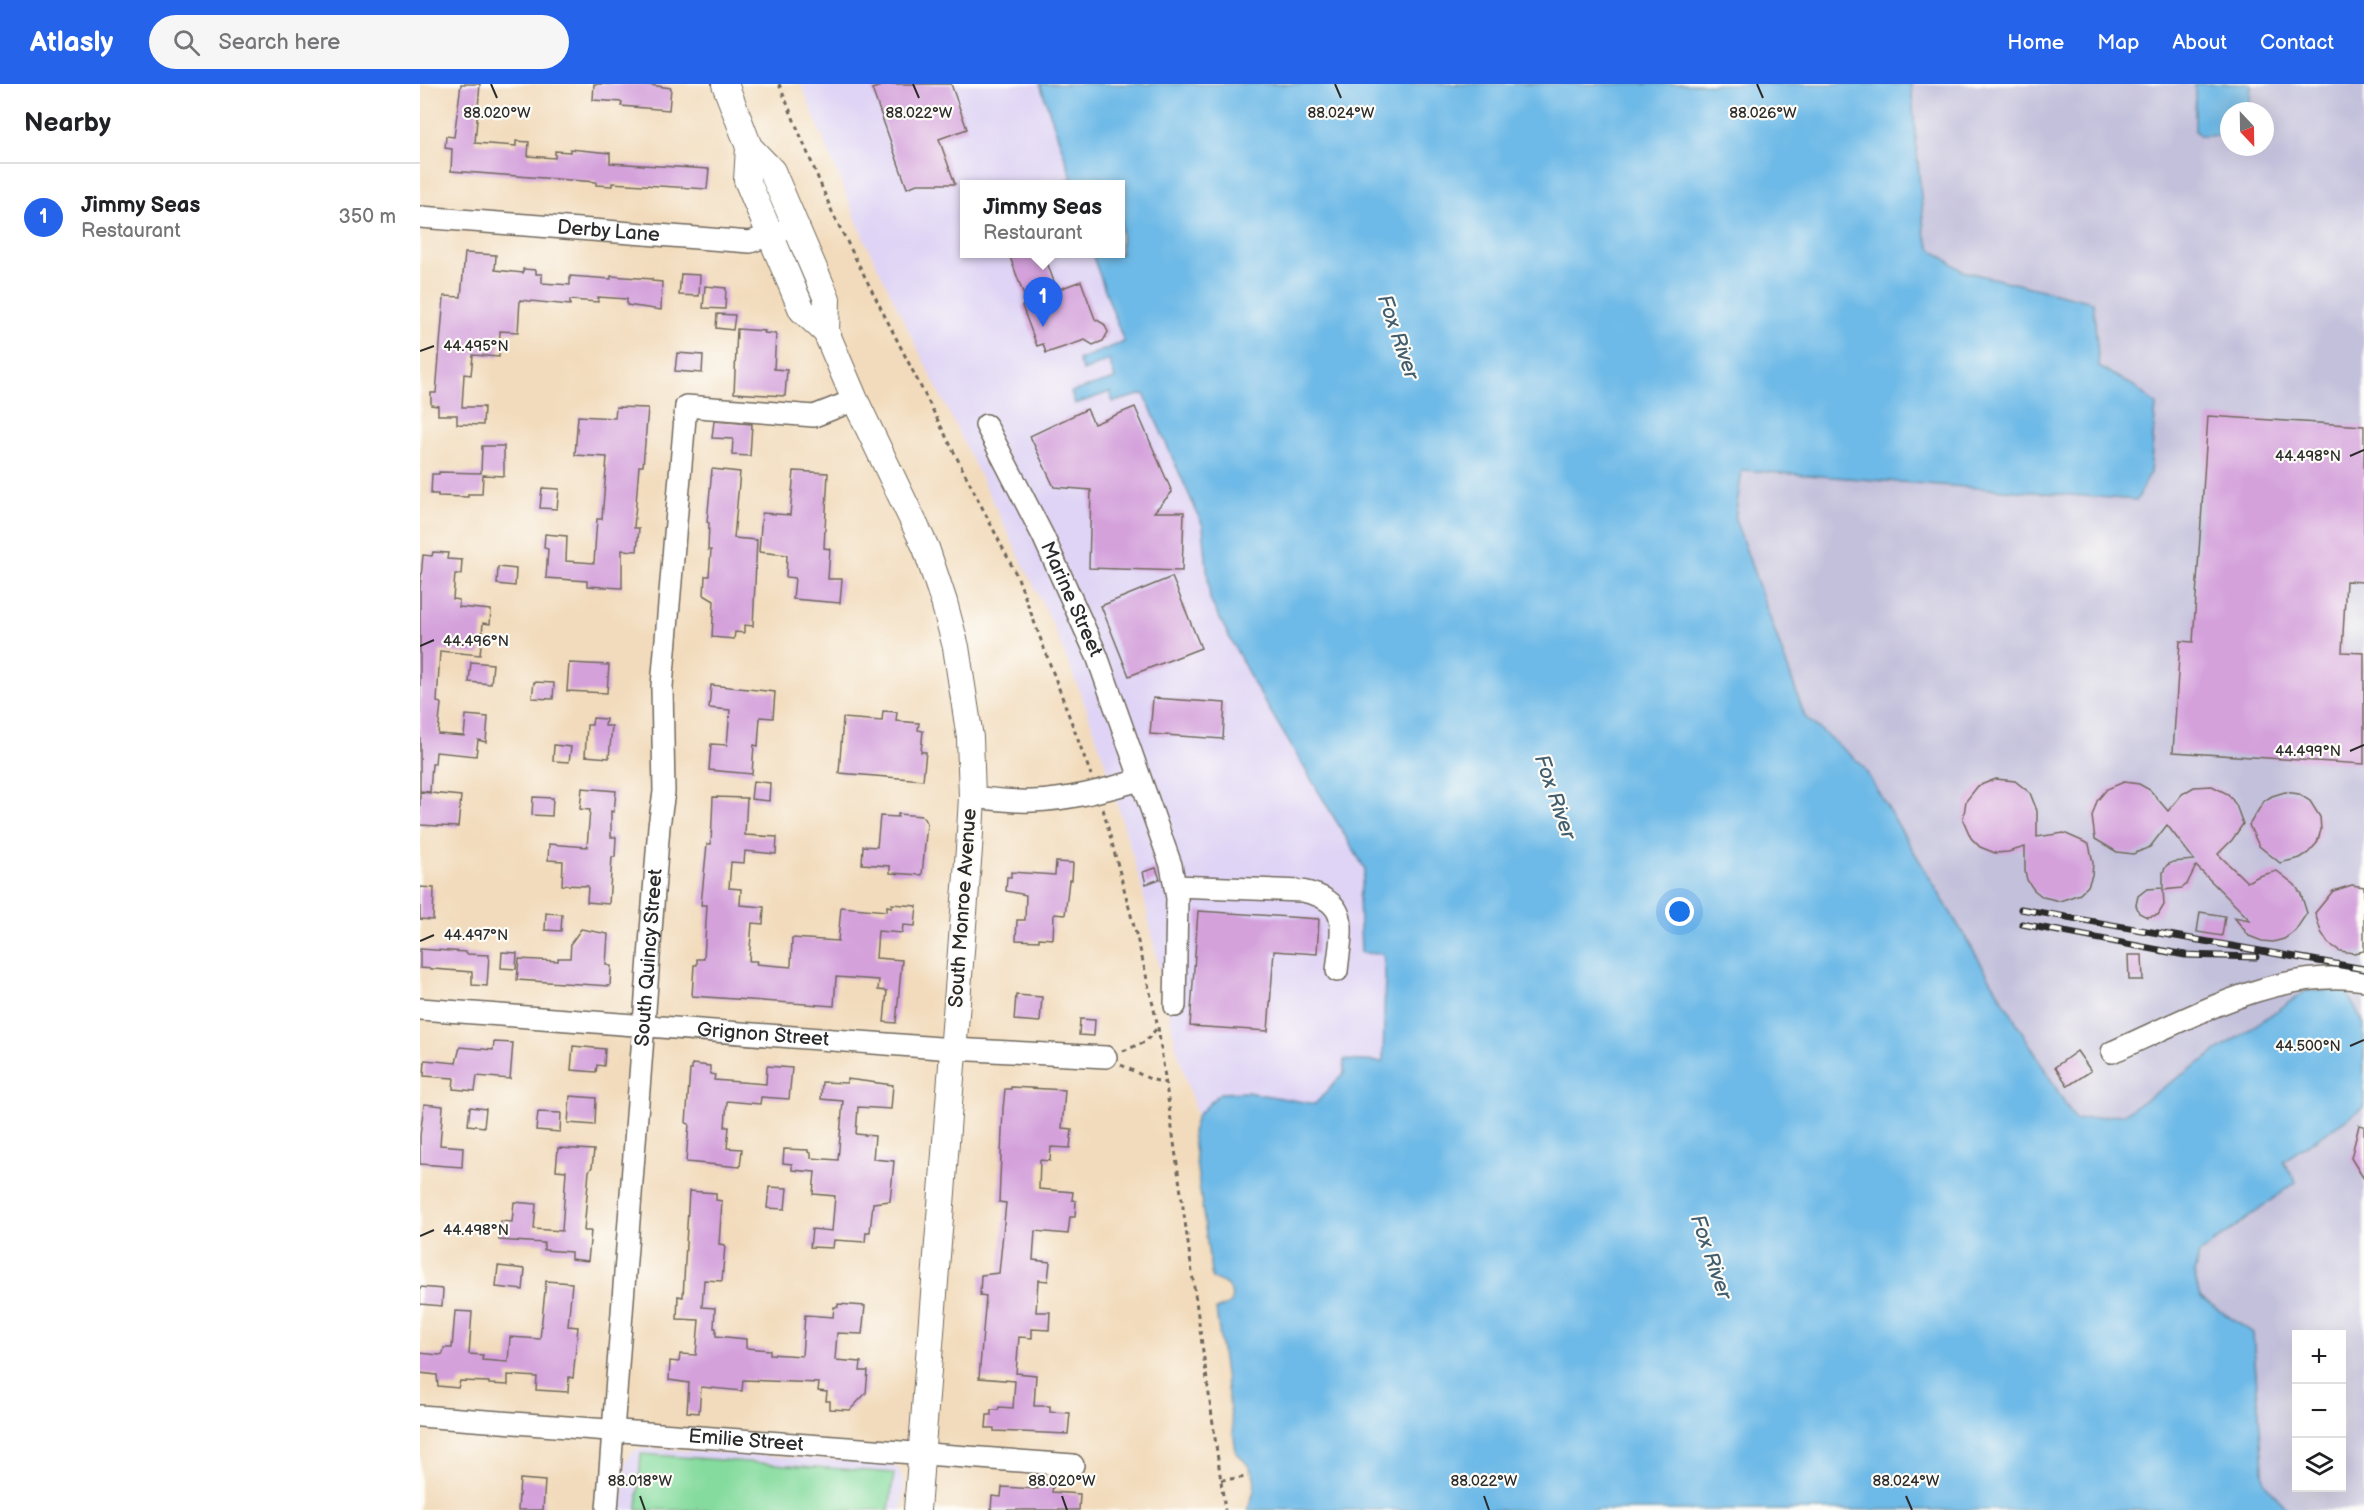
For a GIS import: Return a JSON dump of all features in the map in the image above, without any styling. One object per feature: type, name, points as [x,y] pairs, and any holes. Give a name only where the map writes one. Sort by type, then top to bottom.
[{"type":"main road","name":"South Monroe Avenue","points":[[725,84],[749,147],[772,171],[827,299],[826,332]]},
{"type":"main road","name":"South Monroe Avenue","points":[[749,147],[747,180],[802,310],[826,332],[855,400],[926,548],[944,602],[964,692],[970,738],[972,797],[917,1510]]},
{"type":"street","name":"Derby Lane","points":[[420,217],[750,242],[796,226]]},
{"type":"street","name":"South Quincy Street","points":[[607,1510],[659,826],[664,792],[662,686],[686,406],[814,416],[855,400]]},
{"type":"street","name":"Marine Street","points":[[986,425],[1043,536],[1097,656],[1171,864],[1177,898],[1175,1006]]},
{"type":"street","points":[[972,797],[1029,802],[1097,792],[1140,780]]},
{"type":"street","points":[[1175,886],[1302,891],[1318,894],[1330,900],[1339,913],[1341,923],[1337,971]]},
{"type":"street","points":[[2112,1052],[2249,994],[2296,981],[2319,978],[2342,977],[2364,980]]},
{"type":"street","name":"Grignon Street","points":[[420,1009],[953,1049],[1106,1057]]},
{"type":"street","name":"Emilie Street","points":[[420,1416],[1073,1465]]},
{"type":"path","points":[[1106,1057],[1145,1042],[1158,1027]]},
{"type":"path","points":[[1106,1057],[1150,1079],[1166,1083]]},
{"type":"path","points":[[1221,1480],[1248,1477]]},
{"type":"shaded area","points":[[801,84],[1040,84],[1072,178],[1065,180],[960,180],[960,258],[1094,258],[1125,342],[1078,360],[1109,360],[1115,379],[1071,392],[1075,404],[1111,392],[1125,400],[1144,393],[1203,526],[1210,600],[1365,869],[1361,953],[1383,954],[1385,973],[1383,1062],[1344,1072],[1315,1104],[1247,1092],[1221,1093],[1197,1116],[1176,1046],[1141,884],[1084,702],[1052,623],[865,241]]},
{"type":"shaded area","points":[[1911,84],[2364,84],[2364,1024],[2345,990],[2306,991],[2124,1114],[2075,1120],[1862,765],[1805,717],[1734,519],[1742,470],[2137,500],[2134,386],[2099,367],[2093,302],[1963,271],[1931,249],[1924,231]]},
{"type":"shaded area","points":[[2364,1107],[2364,1510],[2288,1510],[2264,1482],[2253,1333],[2200,1297],[2194,1273],[2199,1255],[2296,1182],[2283,1161]]},
{"type":"shaded area","points":[[645,1448],[887,1463],[899,1469],[904,1482],[902,1510],[622,1510],[626,1461],[633,1451]]},
{"type":"green space","points":[[641,1454],[894,1473],[889,1510],[637,1510]]},
{"type":"water","name":"Fox River","points":[[1040,84],[1911,84],[1924,231],[1931,249],[1963,271],[2093,302],[2099,367],[2134,386],[2156,405],[2150,473],[2137,500],[1742,470],[1735,519],[1805,717],[1862,765],[2075,1120],[2124,1114],[2306,991],[2345,990],[2364,1024],[2364,1107],[2283,1161],[2296,1182],[2199,1254],[2194,1273],[2200,1297],[2253,1333],[2264,1482],[2288,1510],[1248,1510],[1254,1492],[1254,1478],[1249,1467],[1236,1452],[1216,1310],[1231,1303],[1232,1298],[1228,1286],[1212,1279],[1192,1132],[1197,1116],[1220,1093],[1247,1092],[1315,1104],[1344,1073],[1344,1060],[1383,1062],[1385,973],[1383,954],[1361,953],[1359,897],[1365,869],[1254,684],[1210,600],[1203,526],[1144,394],[1113,402],[1110,392],[1075,404],[1071,392],[1115,379],[1109,360],[1083,371],[1078,360],[1124,342],[1093,258],[1125,258],[1125,180],[1065,180],[1072,178]]},
{"type":"water","points":[[2195,84],[2251,84],[2250,102],[2220,102],[2220,135],[2201,136],[2195,131]]},
{"type":"building","points":[[461,84],[480,84],[475,143],[516,146],[516,141],[529,142],[528,156],[555,158],[555,151],[570,152],[570,149],[610,153],[610,163],[709,169],[707,189],[612,183],[612,186],[596,185],[596,182],[451,171],[452,149],[445,148],[446,136],[454,137]]},
{"type":"building","points":[[594,84],[642,84],[671,88],[669,110],[621,106],[622,102],[593,100]]},
{"type":"building","points":[[887,84],[951,84],[967,129],[939,139],[955,184],[917,184],[907,188],[872,89]]},
{"type":"building","points":[[465,253],[496,255],[495,270],[523,273],[523,269],[536,270],[536,274],[542,274],[542,283],[570,285],[570,276],[652,279],[652,281],[662,282],[661,310],[627,305],[627,299],[598,297],[598,302],[570,300],[570,305],[520,300],[518,332],[500,331],[499,357],[473,355],[471,375],[464,374],[462,407],[484,407],[483,425],[457,424],[457,415],[438,415],[438,406],[431,405],[431,393],[436,393],[444,296],[461,297]]},
{"type":"building","points":[[1010,258],[1045,258],[1057,290],[1081,281],[1095,319],[1104,324],[1108,332],[1103,341],[1093,345],[1085,340],[1046,353],[1043,344],[1037,346],[1022,306],[1027,304]]},
{"type":"building","points":[[681,274],[700,275],[699,296],[679,295]]},
{"type":"building","points":[[705,286],[726,288],[725,309],[703,308]]},
{"type":"building","points":[[717,314],[735,315],[733,330],[716,328]]},
{"type":"building","points":[[737,329],[776,334],[774,369],[787,370],[785,396],[734,393]]},
{"type":"building","points":[[677,353],[703,355],[702,373],[675,371]]},
{"type":"building","points":[[616,407],[648,408],[643,466],[639,466],[634,528],[639,528],[637,551],[622,550],[622,588],[587,586],[587,581],[546,578],[548,549],[544,548],[545,534],[567,536],[566,561],[594,563],[597,519],[602,519],[607,457],[575,455],[578,416],[615,418]]},
{"type":"building","points":[[1135,407],[1172,492],[1154,512],[1184,512],[1182,571],[1089,568],[1091,490],[1054,487],[1030,436],[1087,409],[1094,424]]},
{"type":"building","points":[[2208,416],[2364,426],[2364,582],[2346,581],[2342,652],[2364,653],[2364,764],[2173,752],[2180,641],[2193,642]]},
{"type":"building","points":[[714,421],[752,424],[750,456],[732,455],[733,439],[712,438]]},
{"type":"building","points":[[482,446],[504,446],[504,476],[483,475],[482,494],[468,494],[468,497],[431,494],[432,474],[439,474],[439,472],[481,473]]},
{"type":"building","points":[[712,469],[740,472],[734,538],[757,540],[753,626],[744,625],[744,633],[735,632],[734,639],[712,637],[714,601],[704,595],[705,576],[709,576],[711,550],[708,550],[709,523],[707,522]]},
{"type":"building","points":[[794,471],[828,473],[824,548],[830,549],[828,579],[842,579],[840,603],[793,599],[795,578],[786,577],[787,555],[759,552],[762,513],[790,515]]},
{"type":"building","points":[[542,488],[559,489],[557,509],[540,508]]},
{"type":"building","points":[[433,552],[448,553],[447,559],[462,560],[461,574],[455,574],[453,599],[459,600],[459,607],[491,610],[490,624],[483,623],[480,655],[440,651],[437,702],[441,703],[438,734],[464,736],[466,715],[488,717],[486,742],[478,740],[476,756],[436,752],[435,764],[432,764],[430,792],[420,791],[420,589],[423,555],[432,556]]},
{"type":"building","points":[[498,567],[516,569],[515,586],[497,584]]},
{"type":"building","points":[[1172,577],[1201,648],[1129,676],[1101,606]]},
{"type":"building","points":[[471,662],[493,664],[491,684],[469,682]]},
{"type":"building","points":[[569,663],[609,665],[607,693],[567,691]]},
{"type":"building","points":[[534,682],[554,683],[553,699],[532,698]]},
{"type":"building","points":[[711,685],[775,692],[773,718],[760,717],[758,746],[754,745],[752,774],[709,770],[711,744],[727,745],[730,710],[709,708]]},
{"type":"building","points":[[1153,698],[1225,703],[1223,739],[1150,734]]},
{"type":"building","points":[[883,711],[897,712],[896,721],[919,723],[918,730],[923,731],[921,752],[926,752],[923,780],[839,773],[843,718],[882,721]]},
{"type":"building","points":[[593,718],[606,719],[605,726],[612,726],[609,758],[585,756],[587,725],[592,725]]},
{"type":"building","points":[[554,745],[571,747],[569,762],[553,761]]},
{"type":"building","points":[[1996,779],[2015,781],[2030,793],[2037,811],[2037,837],[2064,833],[2089,844],[2093,863],[2092,875],[2088,886],[2080,894],[2060,901],[2043,897],[2027,880],[2025,847],[1995,853],[1980,847],[1971,838],[1963,820],[1966,801],[1978,786]]},
{"type":"building","points":[[753,781],[770,783],[769,801],[751,799]]},
{"type":"building","points":[[2124,782],[2139,784],[2150,790],[2168,811],[2182,794],[2194,787],[2212,786],[2228,794],[2236,805],[2243,824],[2218,854],[2247,882],[2277,871],[2295,885],[2301,894],[2307,913],[2295,931],[2284,939],[2273,942],[2249,936],[2234,917],[2250,920],[2196,866],[2187,884],[2182,888],[2163,890],[2164,905],[2158,915],[2147,917],[2139,913],[2136,905],[2138,896],[2147,889],[2163,888],[2163,872],[2167,865],[2173,862],[2194,860],[2167,825],[2150,847],[2133,854],[2117,852],[2095,839],[2092,816],[2097,801],[2107,789]]},
{"type":"building","points":[[582,788],[616,791],[614,812],[611,811],[611,837],[616,837],[615,857],[612,857],[609,904],[587,902],[588,886],[562,885],[563,861],[548,860],[549,844],[587,847],[590,810],[580,809]]},
{"type":"building","points":[[420,792],[461,796],[458,827],[420,825]]},
{"type":"building","points":[[2285,792],[2299,794],[2310,801],[2320,817],[2321,830],[2317,843],[2308,853],[2300,858],[2280,863],[2259,846],[2249,825],[2264,801]]},
{"type":"building","points":[[533,797],[553,798],[552,816],[532,815]]},
{"type":"building","points":[[713,797],[747,798],[745,835],[777,837],[776,854],[745,851],[744,863],[731,862],[729,888],[741,889],[740,905],[764,907],[763,924],[752,923],[749,961],[757,961],[756,964],[791,967],[792,938],[838,941],[841,907],[887,911],[887,906],[892,907],[892,904],[917,906],[915,926],[903,925],[902,933],[878,931],[876,958],[902,960],[896,1023],[884,1022],[887,991],[878,990],[879,980],[836,977],[834,1006],[692,996],[694,965],[697,965],[697,959],[704,959],[707,905],[701,905],[707,844],[711,844]]},
{"type":"building","points":[[898,814],[922,816],[927,823],[922,875],[890,873],[890,866],[862,864],[863,846],[877,847],[880,816],[898,817]]},
{"type":"building","points":[[1056,862],[1073,863],[1065,915],[1054,914],[1053,939],[1016,940],[1017,920],[1025,920],[1026,895],[1006,891],[1007,877],[1011,877],[1011,872],[1055,875]]},
{"type":"building","points":[[1156,868],[1160,879],[1146,884],[1143,872]]},
{"type":"building","points":[[2352,885],[2364,887],[2364,951],[2354,953],[2340,951],[2328,943],[2321,932],[2315,913],[2333,891]]},
{"type":"building","points":[[420,887],[434,888],[433,920],[420,919]]},
{"type":"building","points":[[1198,911],[1319,919],[1317,954],[1274,951],[1268,1031],[1190,1026]]},
{"type":"building","points":[[2200,912],[2225,916],[2222,936],[2197,932]]},
{"type":"building","points":[[546,913],[562,914],[561,931],[545,930]]},
{"type":"building","points":[[581,929],[608,934],[606,965],[611,966],[610,986],[517,980],[519,959],[558,961],[558,958],[570,958],[571,943]]},
{"type":"building","points":[[420,949],[489,955],[487,986],[472,985],[472,972],[420,968]]},
{"type":"building","points":[[502,952],[517,953],[516,969],[501,968]]},
{"type":"building","points":[[2128,955],[2142,955],[2143,980],[2129,980]]},
{"type":"building","points":[[1016,995],[1042,997],[1040,1022],[1014,1020]]},
{"type":"building","points":[[1080,1019],[1095,1020],[1094,1036],[1079,1035]]},
{"type":"building","points":[[494,1042],[513,1043],[510,1079],[477,1076],[475,1091],[453,1089],[454,1078],[424,1076],[425,1060],[456,1063],[460,1047],[493,1050]]},
{"type":"building","points":[[573,1046],[605,1049],[604,1066],[597,1065],[596,1072],[571,1070]]},
{"type":"building","points":[[2077,1051],[2091,1071],[2068,1086],[2055,1067]]},
{"type":"building","points":[[692,1064],[710,1066],[710,1074],[715,1075],[714,1080],[766,1084],[767,1066],[792,1068],[789,1099],[761,1097],[760,1104],[727,1101],[725,1127],[729,1127],[727,1148],[742,1149],[740,1167],[686,1162],[689,1124],[686,1123]]},
{"type":"building","points":[[847,1079],[893,1085],[891,1109],[858,1107],[856,1134],[875,1136],[873,1159],[894,1161],[890,1201],[873,1203],[870,1232],[866,1232],[865,1242],[834,1240],[833,1248],[810,1247],[812,1229],[832,1231],[835,1196],[813,1194],[815,1172],[792,1170],[792,1164],[783,1163],[784,1149],[808,1150],[811,1158],[838,1160],[843,1101],[821,1099],[822,1082],[847,1083]]},
{"type":"building","points":[[1011,1087],[1065,1090],[1062,1128],[1072,1129],[1070,1148],[1051,1147],[1050,1161],[1040,1160],[1039,1189],[1073,1192],[1072,1200],[1076,1201],[1075,1217],[1070,1217],[1068,1234],[1035,1231],[1033,1260],[1050,1262],[1048,1281],[1038,1280],[1036,1312],[1050,1312],[1049,1330],[1032,1329],[1032,1338],[1019,1337],[1016,1373],[1036,1375],[1034,1406],[1050,1406],[1050,1412],[1070,1413],[1068,1434],[994,1431],[994,1428],[986,1428],[987,1415],[991,1415],[991,1410],[998,1410],[999,1407],[1013,1408],[1015,1381],[979,1378],[986,1296],[980,1295],[981,1275],[999,1273],[1006,1203],[999,1202],[1003,1109],[1005,1089],[1011,1089]]},
{"type":"building","points":[[570,1096],[596,1098],[595,1125],[568,1123]]},
{"type":"building","points":[[424,1104],[443,1106],[440,1145],[463,1147],[462,1167],[420,1164],[420,1136]]},
{"type":"building","points":[[470,1107],[486,1109],[484,1127],[468,1125]]},
{"type":"building","points":[[538,1112],[561,1113],[560,1132],[536,1130]]},
{"type":"building","points":[[2359,1125],[2364,1126],[2364,1179],[2351,1158]]},
{"type":"building","points":[[558,1148],[594,1150],[592,1167],[589,1171],[584,1231],[591,1231],[588,1261],[571,1259],[571,1252],[544,1250],[544,1243],[499,1240],[501,1221],[512,1222],[514,1202],[536,1204],[534,1229],[562,1231],[566,1171],[556,1170]]},
{"type":"building","points":[[769,1187],[787,1188],[785,1209],[767,1208]]},
{"type":"building","points":[[689,1191],[716,1193],[716,1200],[722,1201],[719,1244],[725,1245],[722,1281],[704,1280],[702,1307],[715,1308],[716,1336],[746,1339],[746,1348],[770,1350],[770,1354],[802,1356],[805,1315],[833,1317],[834,1307],[838,1307],[838,1304],[865,1306],[862,1334],[837,1333],[835,1360],[861,1362],[860,1371],[868,1371],[866,1393],[850,1410],[830,1409],[830,1401],[826,1401],[827,1392],[818,1391],[819,1383],[743,1380],[742,1391],[701,1387],[699,1413],[687,1412],[689,1383],[669,1380],[670,1361],[679,1362],[680,1354],[696,1355],[699,1320],[677,1319],[678,1296],[683,1297]]},
{"type":"building","points":[[498,1266],[525,1269],[523,1290],[496,1287]]},
{"type":"building","points":[[546,1281],[572,1283],[568,1326],[578,1327],[573,1378],[569,1377],[568,1392],[536,1390],[537,1377],[508,1375],[508,1385],[460,1381],[458,1388],[438,1386],[437,1375],[420,1373],[420,1353],[439,1355],[443,1354],[444,1348],[452,1348],[455,1311],[472,1312],[469,1354],[483,1355],[482,1360],[508,1362],[510,1337],[540,1339]]},
{"type":"building","points":[[420,1287],[443,1289],[442,1306],[420,1304]]},
{"type":"building","points":[[520,1479],[545,1481],[543,1510],[518,1510]]},
{"type":"building","points":[[1038,1484],[1053,1485],[1052,1492],[1080,1494],[1079,1510],[991,1510],[992,1496],[1001,1497],[1002,1487],[1038,1489]]},
{"type":"railway","points":[[2021,909],[2364,969]]},
{"type":"railway","points":[[2022,924],[2185,955],[2256,957]]},
{"type":"place","name":"Jimmy Seas","points":[[1043,327]]}]
